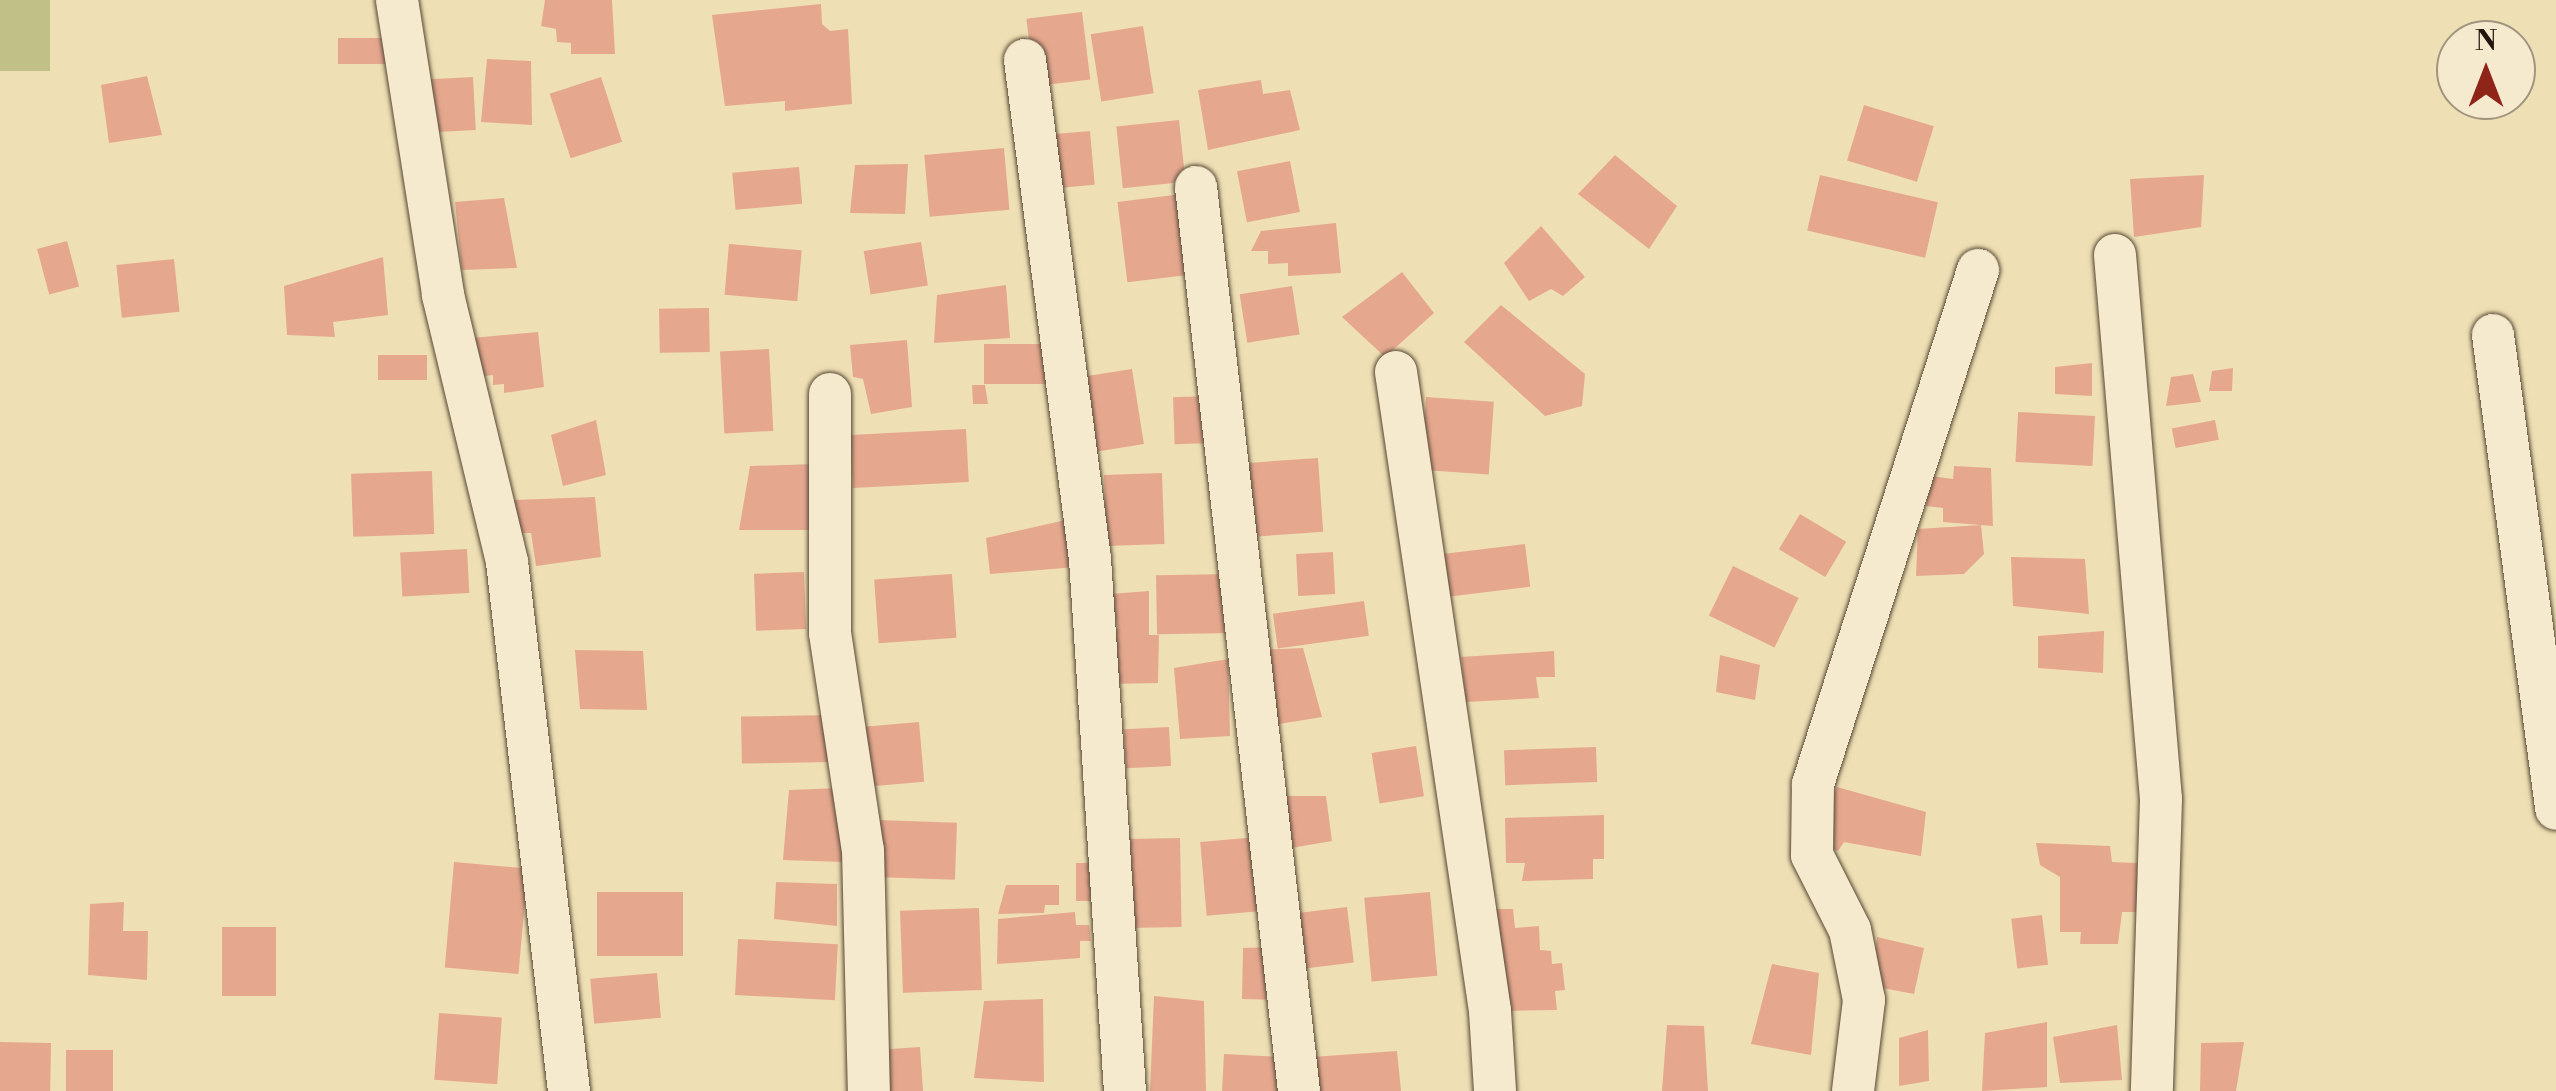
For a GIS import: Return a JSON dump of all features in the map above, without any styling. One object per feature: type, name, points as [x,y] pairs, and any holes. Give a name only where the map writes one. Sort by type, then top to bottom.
[{"type":"street","points":[[397,0],[443,295],[507,562],[569,1091]]},
{"type":"street","points":[[1025,60],[1090,559],[1125,1091]]},
{"type":"street","points":[[1196,187],[1300,1091]]},
{"type":"street","points":[[2116,255],[2161,800],[2152,1091]]},
{"type":"street","points":[[1853,1091],[1864,1000],[1850,930],[1812,855],[1814,784],[1978,270]]},
{"type":"street","points":[[2493,335],[2556,810]]},
{"type":"street","points":[[1396,372],[1490,1012],[1495,1091]]},
{"type":"street","points":[[830,394],[830,633],[864,850],[869,1091]]},
{"type":"shaded area","points":[[0,0],[50,0],[50,71],[0,71]]},
{"type":"building","points":[[545,0],[612,0],[615,54],[571,54],[571,43],[557,42],[556,29],[541,26]]},
{"type":"building","points":[[821,4],[822,24],[830,31],[848,29],[852,104],[785,111],[785,101],[725,106],[712,15]]},
{"type":"building","points":[[1082,12],[1090,79],[1035,86],[1026,19]]},
{"type":"building","points":[[1143,26],[1154,93],[1101,101],[1091,34]]},
{"type":"building","points":[[338,38],[397,38],[397,64],[338,64]]},
{"type":"building","points":[[487,59],[531,61],[532,125],[481,122]]},
{"type":"building","points":[[147,76],[162,135],[109,143],[101,85]]},
{"type":"building","points":[[473,77],[476,130],[433,132],[430,79]]},
{"type":"building","points":[[601,77],[622,142],[571,158],[550,94]]},
{"type":"building","points":[[1261,80],[1263,94],[1290,90],[1300,130],[1208,150],[1198,90]]},
{"type":"building","points":[[1864,105],[1934,126],[1917,182],[1847,160]]},
{"type":"building","points":[[1179,120],[1185,182],[1123,188],[1116,127]]},
{"type":"building","points":[[1090,131],[1095,185],[1048,189],[1043,135]]},
{"type":"building","points":[[1004,148],[1009,210],[930,217],[924,155]]},
{"type":"building","points":[[1615,155],[1677,206],[1649,249],[1578,194]]},
{"type":"building","points":[[1290,161],[1300,212],[1247,222],[1237,171]]},
{"type":"building","points":[[908,164],[905,214],[850,213],[855,165]]},
{"type":"building","points":[[799,167],[802,204],[735,210],[732,173]]},
{"type":"building","points":[[1820,175],[1938,202],[1925,258],[1807,231]]},
{"type":"building","points":[[2204,175],[2201,227],[2134,237],[2130,179]]},
{"type":"building","points":[[1182,194],[1192,274],[1127,282],[1117,202]]},
{"type":"building","points":[[504,198],[517,268],[462,270],[455,202]]},
{"type":"building","points":[[1336,223],[1341,273],[1288,276],[1288,263],[1268,264],[1268,251],[1251,251],[1261,231]]},
{"type":"building","points":[[1541,226],[1585,277],[1563,296],[1551,289],[1529,301],[1504,263]]},
{"type":"building","points":[[67,241],[79,286],[49,294],[37,249]]},
{"type":"building","points":[[921,242],[928,285],[871,295],[864,251]]},
{"type":"building","points":[[729,244],[802,250],[797,301],[725,295]]},
{"type":"building","points":[[383,257],[388,315],[333,322],[335,337],[287,335],[284,286]]},
{"type":"building","points":[[174,259],[180,312],[122,318],[116,265]]},
{"type":"building","points":[[1402,272],[1434,313],[1385,357],[1342,317]]},
{"type":"building","points":[[1006,285],[1010,338],[934,343],[937,295]]},
{"type":"building","points":[[1292,286],[1300,334],[1247,343],[1240,294]]},
{"type":"building","points":[[1501,305],[1585,374],[1582,406],[1545,416],[1464,342]]},
{"type":"building","points":[[709,308],[710,352],[660,353],[659,309]]},
{"type":"building","points":[[538,332],[544,387],[504,393],[504,384],[493,385],[493,375],[477,377],[472,338]]},
{"type":"building","points":[[907,340],[912,407],[871,414],[863,379],[853,377],[850,345]]},
{"type":"building","points":[[984,344],[1048,344],[1048,384],[984,384]]},
{"type":"building","points":[[769,349],[773,431],[724,433],[720,352]]},
{"type":"building","points":[[378,355],[427,355],[427,380],[378,380]]},
{"type":"building","points":[[2092,363],[2092,396],[2055,394],[2055,367]]},
{"type":"building","points":[[2233,368],[2232,391],[2209,391],[2212,371]]},
{"type":"building","points":[[1132,369],[1144,444],[1095,452],[1083,377]]},
{"type":"building","points":[[2193,374],[2201,402],[2166,406],[2171,377]]},
{"type":"building","points":[[972,385],[985,385],[988,404],[973,404]]},
{"type":"building","points":[[1211,396],[1213,443],[1175,444],[1173,397]]},
{"type":"building","points":[[1426,397],[1494,402],[1489,475],[1421,470]]},
{"type":"building","points":[[2018,412],[2095,416],[2092,466],[2015,462]]},
{"type":"building","points":[[596,420],[606,475],[563,486],[551,435]]},
{"type":"building","points":[[2215,420],[2219,440],[2176,448],[2172,428]]},
{"type":"building","points":[[966,429],[969,482],[853,488],[850,435]]},
{"type":"building","points":[[1318,458],[1323,532],[1253,537],[1248,463]]},
{"type":"building","points":[[815,464],[817,530],[739,530],[750,466]]},
{"type":"building","points":[[1954,466],[1991,468],[1993,526],[1943,522],[1943,508],[1926,506],[1931,476],[1953,479]]},
{"type":"building","points":[[432,471],[434,534],[353,537],[351,474]]},
{"type":"building","points":[[1162,473],[1164,544],[1107,546],[1104,475]]},
{"type":"building","points":[[595,497],[601,557],[536,566],[531,533],[513,533],[514,500]]},
{"type":"building","points":[[1800,514],[1846,542],[1825,577],[1779,549]]},
{"type":"building","points":[[1070,519],[1076,567],[990,574],[986,538]]},
{"type":"building","points":[[1981,525],[1984,554],[1964,574],[1916,576],[1918,529]]},
{"type":"building","points":[[1525,544],[1530,587],[1444,597],[1439,555]]},
{"type":"building","points":[[467,549],[469,593],[402,596],[400,553]]},
{"type":"building","points":[[1333,552],[1335,594],[1298,596],[1296,554]]},
{"type":"building","points":[[2011,557],[2085,559],[2089,614],[2013,606]]},
{"type":"building","points":[[1733,566],[1799,598],[1775,647],[1709,615]]},
{"type":"building","points":[[804,572],[806,629],[756,631],[754,574]]},
{"type":"building","points":[[952,574],[956,638],[879,643],[874,579]]},
{"type":"building","points":[[1233,574],[1234,633],[1157,634],[1156,575]]},
{"type":"building","points":[[1149,591],[1149,635],[1159,635],[1158,683],[1109,684],[1108,629],[1118,629],[1110,594]]},
{"type":"building","points":[[1364,601],[1369,636],[1278,648],[1273,614]]},
{"type":"building","points":[[2104,631],[2103,673],[2038,668],[2038,636]]},
{"type":"building","points":[[1303,648],[1322,717],[1273,725],[1260,650]]},
{"type":"building","points":[[575,650],[643,651],[647,710],[580,709]]},
{"type":"building","points":[[1554,651],[1555,677],[1536,677],[1539,698],[1466,702],[1461,657]]},
{"type":"building","points":[[1720,655],[1760,665],[1755,700],[1716,692]]},
{"type":"building","points":[[1228,659],[1230,736],[1180,739],[1174,668]]},
{"type":"building","points":[[831,715],[832,762],[742,764],[741,717]]},
{"type":"building","points":[[919,722],[924,782],[860,787],[855,728]]},
{"type":"building","points":[[1169,727],[1171,766],[1126,768],[1124,729]]},
{"type":"building","points":[[1416,746],[1424,796],[1380,803],[1372,753]]},
{"type":"building","points":[[1596,747],[1597,782],[1505,785],[1504,750]]},
{"type":"building","points":[[1837,787],[1926,812],[1921,856],[1844,842],[1838,851],[1825,844],[1823,819]]},
{"type":"building","points":[[840,788],[843,862],[783,860],[789,790]]},
{"type":"building","points":[[1277,796],[1326,796],[1332,841],[1285,849]]},
{"type":"building","points":[[1604,815],[1604,859],[1593,859],[1593,879],[1522,881],[1525,863],[1506,863],[1505,818]]},
{"type":"building","points":[[877,820],[957,823],[955,880],[875,877]]},
{"type":"building","points":[[1258,837],[1264,911],[1207,916],[1200,842]]},
{"type":"building","points":[[1180,838],[1182,927],[1130,928],[1128,839]]},
{"type":"building","points":[[2036,843],[2110,846],[2112,862],[2137,863],[2139,912],[2122,912],[2118,944],[2080,944],[2081,932],[2060,932],[2060,877],[2040,865]]},
{"type":"building","points":[[454,862],[528,868],[518,974],[445,968]]},
{"type":"building","points":[[1076,863],[1107,863],[1107,901],[1076,901]]},
{"type":"building","points":[[776,882],[837,884],[837,926],[774,919]]},
{"type":"building","points":[[1006,885],[1059,885],[1059,905],[1045,905],[1044,913],[998,914]]},
{"type":"building","points":[[597,892],[683,892],[683,956],[597,956]]},
{"type":"building","points":[[1430,892],[1437,976],[1372,981],[1364,898]]},
{"type":"building","points":[[124,902],[123,931],[148,931],[147,980],[88,975],[90,904]]},
{"type":"building","points":[[1347,907],[1354,963],[1299,969],[1292,914]]},
{"type":"building","points":[[979,908],[982,990],[903,993],[900,911]]},
{"type":"building","points":[[1491,909],[1513,909],[1515,928],[1539,926],[1540,950],[1551,951],[1552,964],[1562,963],[1565,990],[1555,991],[1557,1010],[1498,1011]]},
{"type":"building","points":[[1075,912],[1076,925],[1089,925],[1091,941],[1080,941],[1080,958],[997,964],[998,919]]},
{"type":"building","points":[[2042,915],[2048,965],[2017,968],[2011,919]]},
{"type":"building","points":[[222,927],[276,927],[276,996],[222,996]]},
{"type":"building","points":[[1877,937],[1924,948],[1914,994],[1872,986]]},
{"type":"building","points":[[738,939],[838,944],[835,1000],[735,995]]},
{"type":"building","points":[[1275,947],[1278,1000],[1242,999],[1243,948]]},
{"type":"building","points":[[1772,964],[1819,973],[1811,1055],[1751,1044]]},
{"type":"building","points":[[657,973],[661,1018],[594,1024],[590,979]]},
{"type":"building","points":[[1154,996],[1204,1001],[1206,1091],[1150,1091]]},
{"type":"building","points":[[1043,999],[1044,1082],[974,1078],[984,1001]]},
{"type":"building","points":[[439,1013],[502,1017],[497,1084],[434,1080]]},
{"type":"building","points":[[2047,1022],[2047,1087],[1982,1091],[1985,1033]]},
{"type":"building","points":[[1667,1025],[1704,1026],[1708,1091],[1662,1091]]},
{"type":"building","points":[[2117,1025],[2122,1080],[2060,1083],[2053,1037]]},
{"type":"building","points":[[1928,1030],[1929,1081],[1899,1086],[1899,1038]]},
{"type":"building","points":[[0,1042],[51,1043],[50,1091],[0,1091]]},
{"type":"building","points":[[2244,1042],[2236,1091],[2200,1091],[2201,1043]]},
{"type":"building","points":[[920,1047],[923,1091],[890,1091],[887,1049]]},
{"type":"building","points":[[66,1050],[113,1050],[113,1091],[66,1091]]},
{"type":"building","points":[[1397,1051],[1401,1091],[1315,1091],[1312,1057]]},
{"type":"building","points":[[1224,1054],[1290,1057],[1288,1091],[1222,1091]]}]
